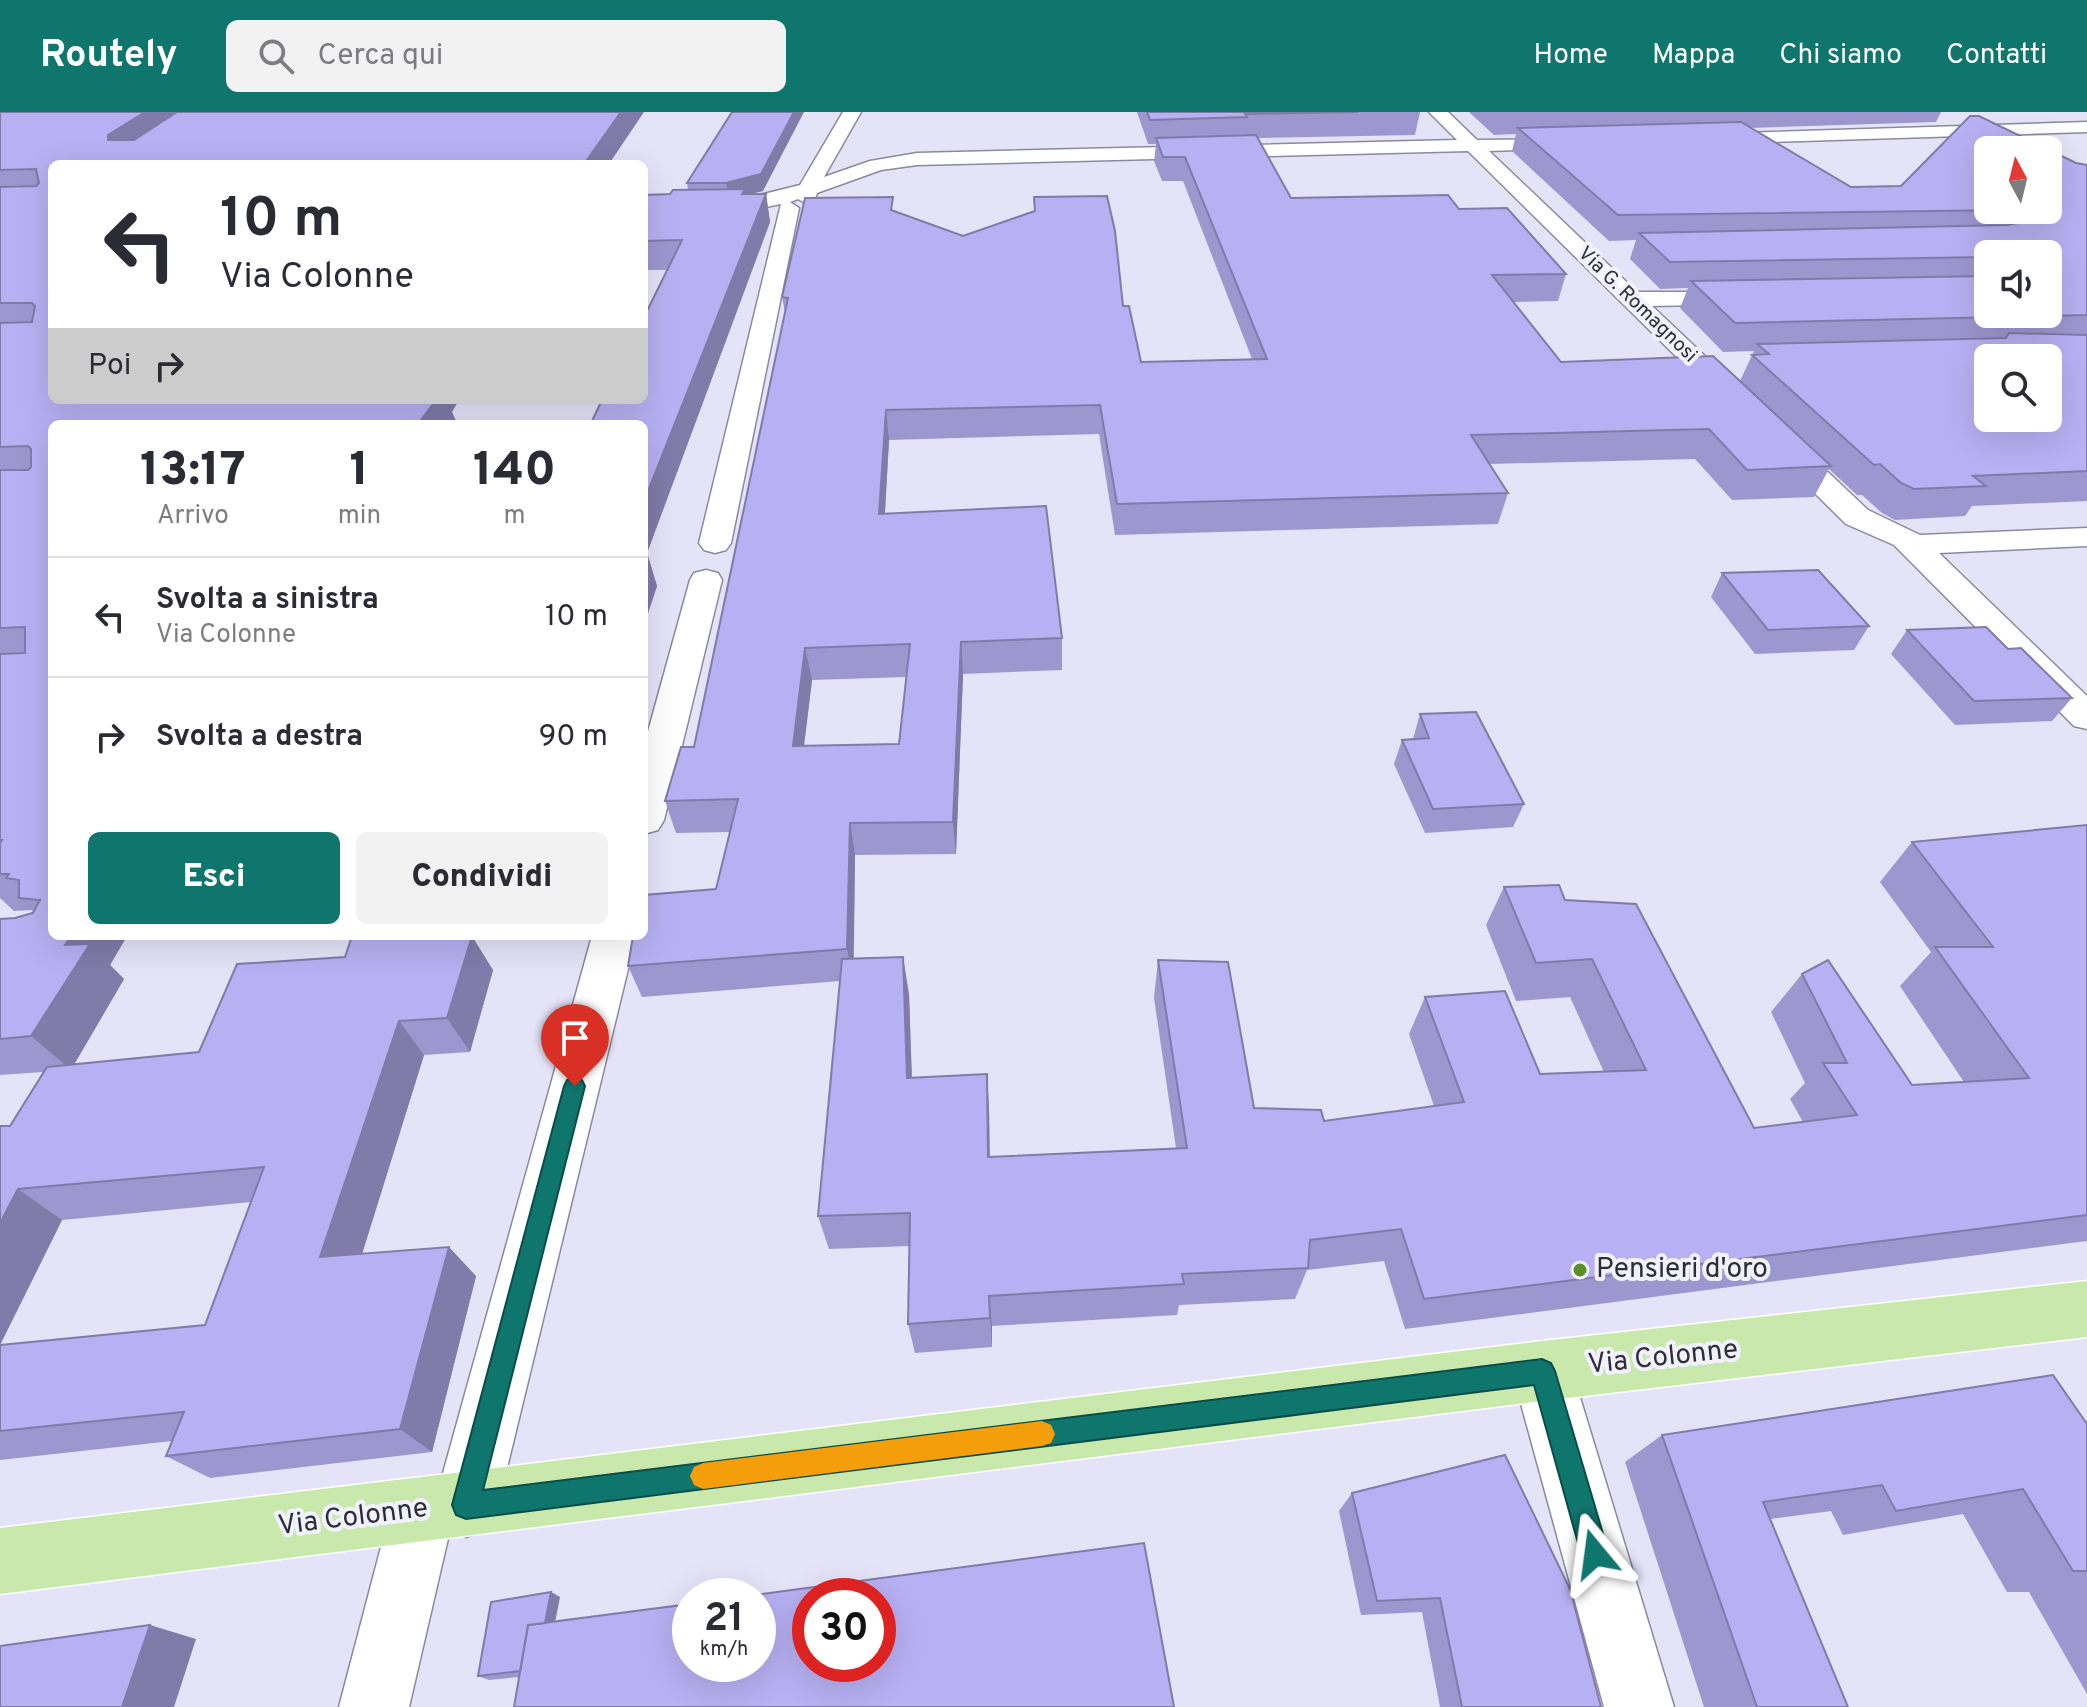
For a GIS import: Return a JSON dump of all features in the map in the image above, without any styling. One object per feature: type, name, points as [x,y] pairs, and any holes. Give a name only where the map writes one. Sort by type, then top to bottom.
[{"type":"main road","name":"Via Colonne","points":[[0,1561],[1542,1371],[2087,1309]]},
{"type":"street","points":[[715,543],[801,201],[852,112]]},
{"type":"street","name":"Via G. Romagnosi","points":[[1438,112],[1857,517],[1905,538],[2087,717]]},
{"type":"street","points":[[1689,139],[2087,127]]},
{"type":"street","points":[[831,151],[848,158],[894,162],[1588,142]]},
{"type":"street","points":[[723,208],[801,201],[855,191],[911,174],[981,159]]},
{"type":"street","points":[[894,162],[911,174]]},
{"type":"street","points":[[801,201],[828,181],[894,162]]},
{"type":"street","points":[[828,181],[837,187],[855,191]]},
{"type":"street","points":[[1581,251],[1613,250]]},
{"type":"street","points":[[1631,299],[1771,297]]},
{"type":"street","points":[[1697,363],[1728,362]]},
{"type":"street","points":[[1913,545],[2087,537]]},
{"type":"street","points":[[648,805],[706,580]]},
{"type":"street","points":[[374,1707],[444,1507],[613,940]]},
{"type":"street","points":[[1542,1371],[1639,1707]]},
{"type":"building","points":[[0,112],[145,112],[108,135],[108,140],[134,140],[177,112],[621,112],[587,160],[48,160],[48,404],[433,404],[421,420],[48,420],[48,940],[68,940],[65,945],[90,944],[31,1036],[0,1039],[0,919],[33,913],[40,900],[19,898],[19,880],[6,878],[9,874],[0,874],[0,654],[25,653],[25,627],[0,628],[0,470],[28,470],[31,467],[31,449],[28,446],[0,447],[0,323],[32,322],[35,306],[32,303],[0,303],[0,187],[36,186],[39,183],[36,169],[0,170]]},
{"type":"building","points":[[732,112],[794,112],[761,174],[726,183],[687,183]]},
{"type":"building","points":[[1147,112],[1358,112],[1150,120]]},
{"type":"building","points":[[1970,116],[1979,116],[2020,136],[1974,136],[1974,210],[1618,215],[1518,128],[1741,122],[1851,187],[1901,186]]},
{"type":"building","points":[[1256,135],[1291,198],[1448,195],[1459,209],[1507,208],[1566,274],[1492,275],[1561,362],[1713,356],[1831,466],[1747,470],[1709,429],[1471,435],[1508,493],[1117,504],[1100,405],[886,410],[879,514],[1046,506],[1062,638],[961,642],[953,822],[850,823],[847,949],[628,966],[632,940],[648,940],[648,895],[716,889],[738,799],[665,801],[681,747],[694,747],[788,298],[782,297],[805,198],[893,197],[891,210],[963,236],[1035,211],[1034,197],[1107,196],[1115,231],[1123,306],[1129,306],[1141,362],[1267,359],[1185,157],[1163,157],[1156,138]],"holes":[[[910,644],[899,744],[793,746],[805,648]]]},
{"type":"building","points":[[2062,156],[2087,165],[2087,315],[2062,316],[2062,240],[1974,240],[1974,257],[1670,262],[1639,233],[2062,224]]},
{"type":"building","points":[[745,189],[742,194],[766,194],[648,491],[648,420],[592,420],[600,404],[648,404],[648,309],[682,240],[648,241],[648,195],[670,194],[673,190]]},
{"type":"building","points":[[1974,276],[1974,318],[1735,323],[1691,281]]},
{"type":"building","points":[[2009,333],[2087,335],[2087,471],[1973,476],[1986,486],[1914,489],[1901,483],[1880,464],[1874,465],[1752,355],[1769,354],[1757,344],[2006,338]]},
{"type":"building","points":[[1818,570],[1869,626],[1768,630],[1722,573]]},
{"type":"building","points":[[1986,627],[2008,649],[2021,648],[2072,698],[1974,701],[1907,630]]},
{"type":"building","points":[[1476,712],[1524,804],[1433,809],[1402,740],[1429,738],[1420,714]]},
{"type":"building","points":[[2087,825],[2087,1215],[1424,1299],[1401,1229],[1310,1240],[1308,1268],[1182,1274],[1184,1284],[989,1296],[990,1318],[908,1324],[910,1213],[818,1216],[842,959],[903,957],[907,1078],[987,1074],[988,1157],[1187,1148],[1158,960],[1228,962],[1254,1108],[1321,1110],[1324,1121],[1464,1102],[1425,997],[1505,991],[1540,1074],[1646,1070],[1592,959],[1536,963],[1504,887],[1559,885],[1565,900],[1636,904],[1754,1128],[1857,1115],[1823,1063],[1847,1063],[1802,974],[1828,960],[1912,1085],[2029,1078],[1935,947],[1993,947],[1912,842]]},
{"type":"building","points":[[351,940],[471,940],[447,1018],[399,1021],[320,1257],[449,1247],[400,1429],[166,1456],[184,1412],[0,1431],[0,1345],[205,1325],[264,1167],[18,1189],[0,1223],[0,1126],[10,1126],[47,1067],[199,1052],[237,964],[345,957]]},
{"type":"building","points":[[2053,1375],[2087,1424],[2087,1571],[2073,1571],[2023,1489],[1896,1511],[1882,1485],[1763,1502],[1848,1707],[1757,1707],[1662,1435]]},
{"type":"building","points":[[1505,1455],[1570,1589],[1601,1707],[1462,1707],[1440,1598],[1377,1601],[1352,1493]]},
{"type":"building","points":[[1144,1543],[1174,1707],[514,1707],[528,1625],[672,1606],[672,1682],[776,1682],[776,1592],[792,1590],[792,1682],[896,1682],[896,1578],[882,1578]]},
{"type":"building","points":[[551,1592],[545,1623],[528,1625],[520,1671],[478,1676],[491,1602]]},
{"type":"building","points":[[150,1625],[122,1707],[0,1707],[0,1646]]},
{"type":"slow traffic","points":[[703,1476],[1042,1434]]},
{"type":"place","name":"Pensieri d'oro","points":[[1580,1270]]},
{"type":"route","points":[[575,1086],[466,1505],[1542,1371],[1595,1554]]}]
